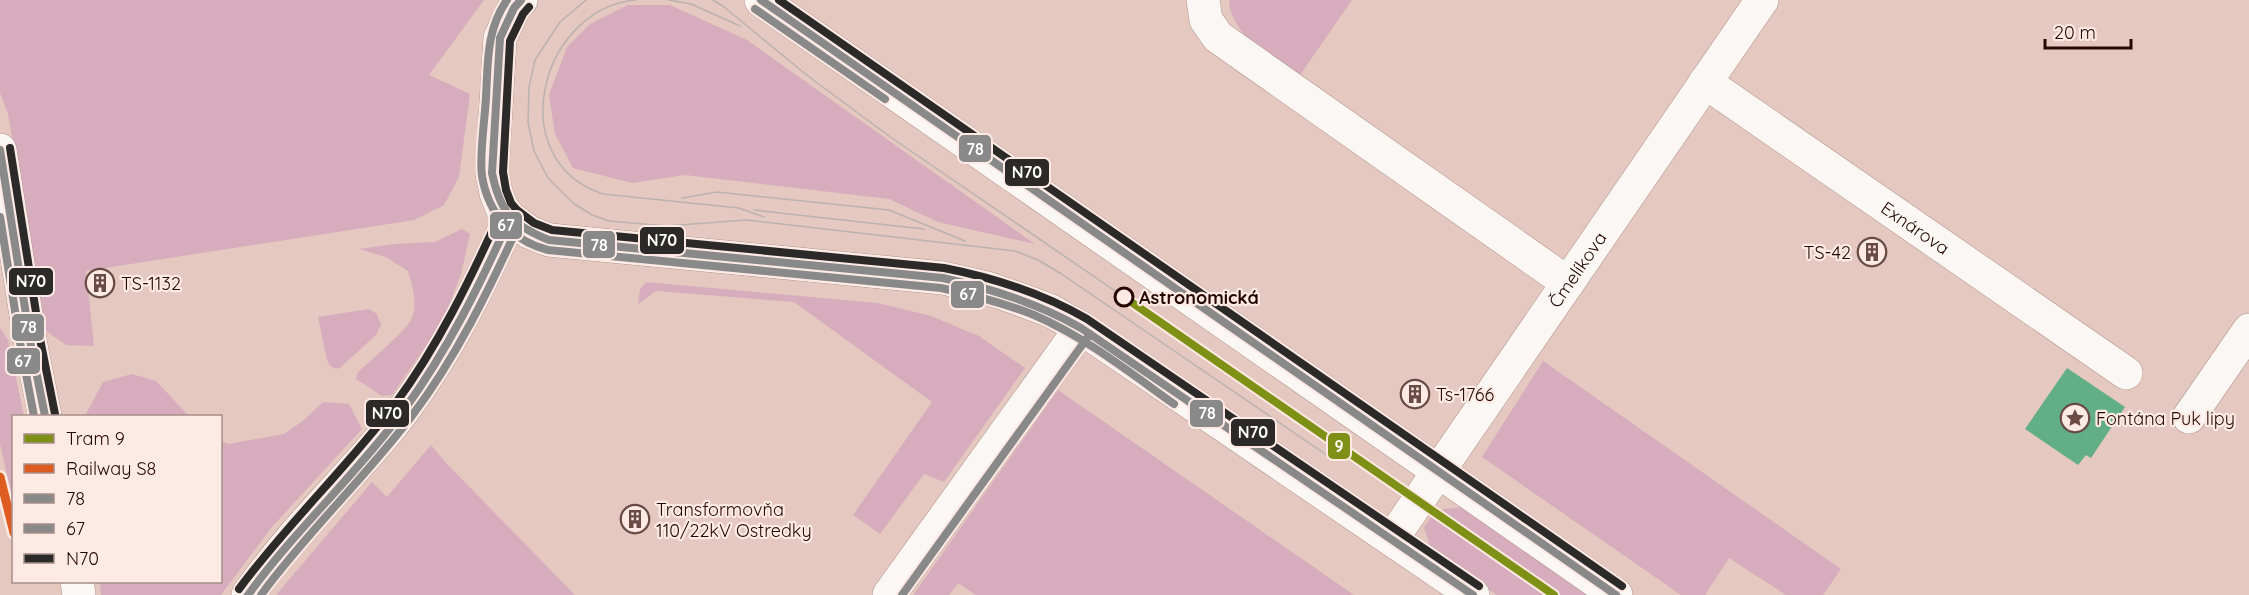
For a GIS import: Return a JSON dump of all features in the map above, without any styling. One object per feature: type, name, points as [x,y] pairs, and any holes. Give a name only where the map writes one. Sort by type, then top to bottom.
[{"type":"street","points":[[521,0],[514,8],[500,38],[492,173],[502,208],[510,218],[529,232],[549,240],[942,278],[987,288],[1051,311],[1081,328],[1473,595]]},
{"type":"street","points":[[760,0],[1616,595]]},
{"type":"street","points":[[1203,0],[1206,20],[1218,37],[1568,283]]},
{"type":"street","name":"Čmelíkova","points":[[1392,539],[1762,0]]},
{"type":"street","name":"Exnárova","points":[[1705,82],[2126,373]]},
{"type":"street","points":[[0,150],[31,346],[45,415]]},
{"type":"street","points":[[248,595],[286,546],[386,433],[422,382],[455,329],[490,263],[510,218]]},
{"type":"street","points":[[889,595],[1081,328]]},
{"type":"street","points":[[2190,417],[2249,330]]},
{"type":"shaded area","points":[[0,0],[484,0],[429,75],[470,94],[459,177],[444,205],[414,220],[86,271],[94,346],[66,345],[46,331],[8,114],[0,93]]},
{"type":"shaded area","points":[[1229,0],[1352,0],[1298,78],[1265,54],[1245,35],[1231,12]]},
{"type":"shaded area","points":[[628,5],[670,5],[747,40],[1035,244],[938,222],[889,199],[685,175],[632,183],[573,168],[555,134],[549,95],[567,47],[590,24]]},
{"type":"shaded area","points":[[462,229],[470,234],[461,274],[443,321],[392,395],[382,396],[356,379],[358,372],[409,323],[414,312],[414,294],[408,271],[386,257],[359,249],[435,242]]},
{"type":"shaded area","points":[[646,282],[878,303],[931,316],[979,336],[1025,368],[944,482],[924,474],[880,534],[853,515],[932,402],[794,302],[656,291],[638,304],[640,289]]},
{"type":"shaded area","points":[[369,309],[377,314],[381,325],[376,335],[341,367],[336,369],[330,366],[318,317]]},
{"type":"shaded area","points":[[0,328],[8,340],[24,415],[12,415],[12,498],[0,444]]},
{"type":"shaded area","points":[[1543,361],[1841,569],[1823,595],[1786,595],[1729,558],[1705,595],[1681,595],[1482,457]]},
{"type":"shaded area","name":"Fontána Puk lipy","points":[[2067,368],[2125,407],[2091,458],[2086,455],[2078,465],[2025,429]]},
{"type":"shaded area","points":[[132,374],[156,381],[188,415],[86,415],[103,382]]},
{"type":"shaded area","points":[[1058,390],[1354,595],[976,595],[958,583],[949,595],[913,595]]},
{"type":"shaded area","points":[[323,402],[349,404],[362,429],[272,527],[221,595],[101,595],[100,583],[222,583],[222,441],[229,444],[284,434],[304,420]]},
{"type":"shaded area","points":[[431,445],[575,595],[276,595],[372,482],[387,497]]},
{"type":"shaded area","points":[[1463,507],[1590,595],[1497,595],[1431,549],[1424,527],[1436,510]]},
{"type":"tram line","points":[[586,0],[560,22],[535,60],[529,87],[528,122],[534,151],[548,178],[573,203],[592,215],[609,221],[666,226],[746,220],[1015,251],[1038,260],[1060,273],[1334,460]]},
{"type":"tram line","points":[[635,0],[602,10],[575,30],[556,57],[545,88],[543,121],[552,151],[571,177],[603,194],[739,208],[764,217]]},
{"type":"tram line","points":[[669,0],[691,4],[740,26]]},
{"type":"tram line","points":[[713,0],[808,76],[889,136],[1124,297]]},
{"type":"tram line","points":[[682,198],[717,192],[889,210],[965,241]]},
{"type":"tram line","points":[[754,210],[924,229]]},
{"type":"tram line","name":"9","points":[[1124,297],[1554,595]]},
{"type":"rail line","name":"S8","points":[[0,477],[12,525]]},
{"type":"transit line","name":"67","points":[[507,0],[495,23],[489,47],[481,168],[485,189],[496,213],[504,224],[523,240],[548,250],[941,288],[965,293],[1034,315],[1053,324],[1106,356],[1174,404]]},
{"type":"transit line","name":"78","points":[[521,0],[514,8],[500,38],[492,173],[504,207],[510,216],[526,229],[549,240],[943,278],[997,292],[1031,304],[1081,328],[1473,595]]},
{"type":"transit line","name":"78","points":[[761,0],[1616,595]]},
{"type":"transit line","name":"N70","points":[[779,0],[1622,586]]},
{"type":"transit line","name":"N70","points":[[529,7],[523,14],[510,41],[503,172],[511,203],[534,223],[552,230],[944,268],[1000,282],[1035,294],[1087,319],[1479,586]]},
{"type":"transit line","name":"67","points":[[755,9],[885,99]]},
{"type":"transit line","name":"N70","points":[[10,148],[41,344],[55,414]]},
{"type":"transit line","name":"78","points":[[0,150],[31,346],[45,415]]},
{"type":"transit line","name":"N70","points":[[239,589],[257,565],[357,451],[411,382],[452,312],[500,214]]},
{"type":"transit line","name":"67","points":[[0,217],[34,415]]},
{"type":"transit line","name":"78","points":[[248,595],[286,547],[366,457],[420,388],[462,317],[510,218]]},
{"type":"transit line","name":"67","points":[[261,595],[297,549],[393,440],[443,371],[471,323],[520,222]]},
{"type":"transit line","name":"67","points":[[902,595],[1090,334]]},
{"type":"place","name":"TS-42","points":[[1872,252]]},
{"type":"place","name":"TS-1132","points":[[100,283]]},
{"type":"place","name":"Astronomická","points":[[1124,297]]},
{"type":"place","name":"Ts-1766","points":[[1415,394]]},
{"type":"place","name":"Fontána Puk lipy","points":[[2075,418]]},
{"type":"place","name":"Transformovňa 110/22kV Ostredky","points":[[635,519]]}]
